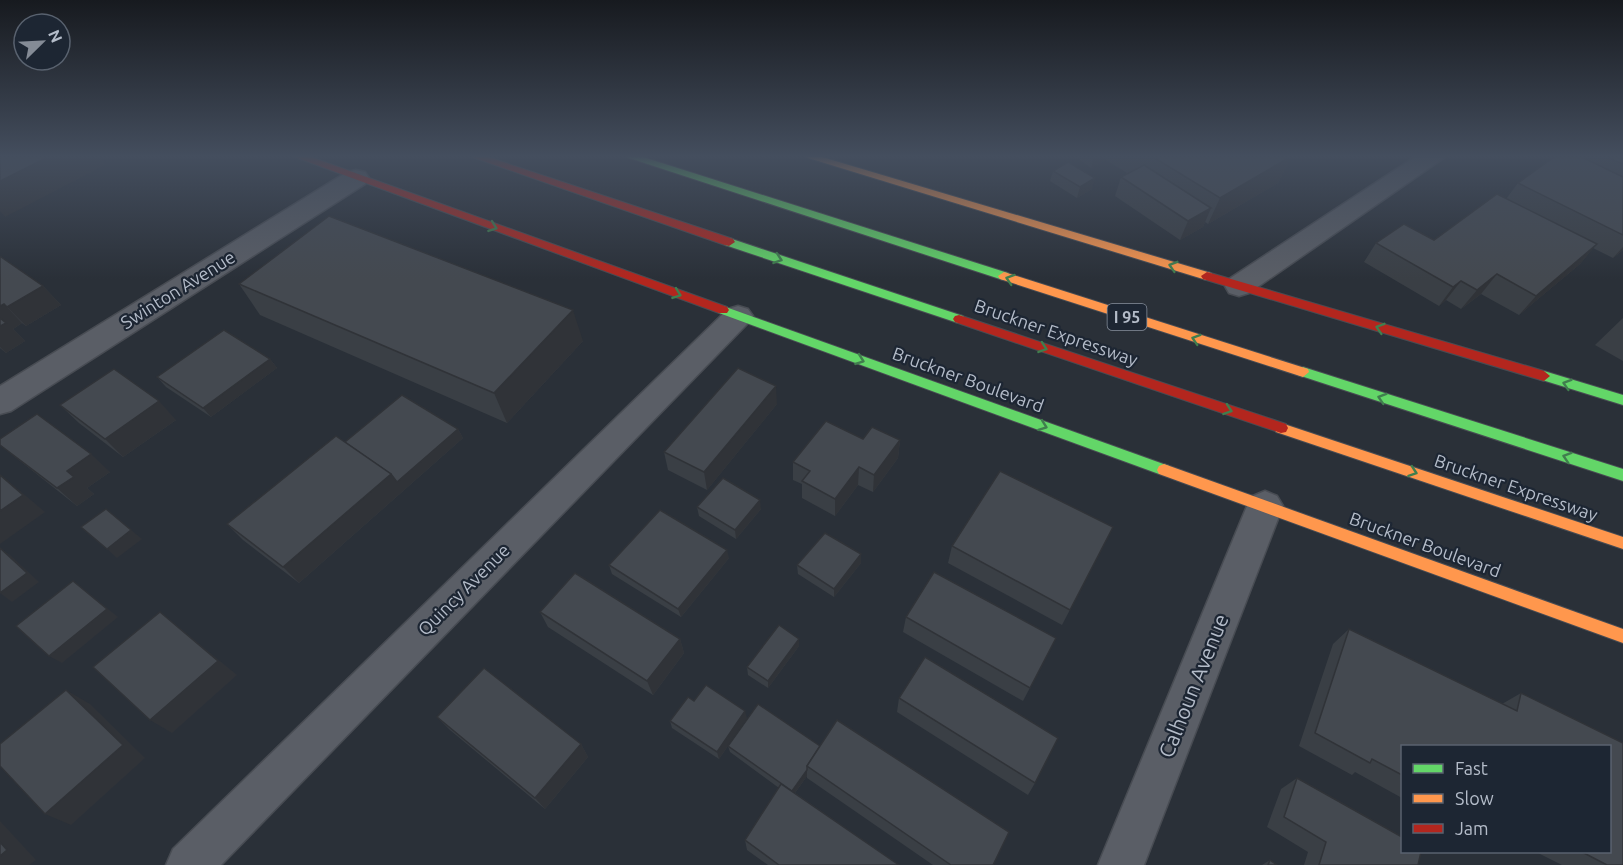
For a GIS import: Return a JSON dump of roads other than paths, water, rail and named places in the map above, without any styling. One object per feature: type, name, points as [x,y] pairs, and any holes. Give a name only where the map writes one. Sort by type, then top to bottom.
[{"type":"main road","name":"Bruckner Boulevard","points":[[410,197],[1623,636]]},
{"type":"main road","name":"Bruckner Expressway","points":[[594,197],[1623,543]]},
{"type":"main road","name":"Bruckner Expressway","points":[[754,197],[1623,475]]},
{"type":"main road","points":[[942,197],[1623,400]]},
{"type":"street","name":"Swinton Avenue","points":[[0,402],[325,197]]},
{"type":"street","points":[[1239,286],[1373,197]]},
{"type":"street","name":"Quincy Avenue","points":[[189,865],[738,316]]},
{"type":"street","name":"Calhoun Avenue","points":[[1121,865],[1265,506]]}]
